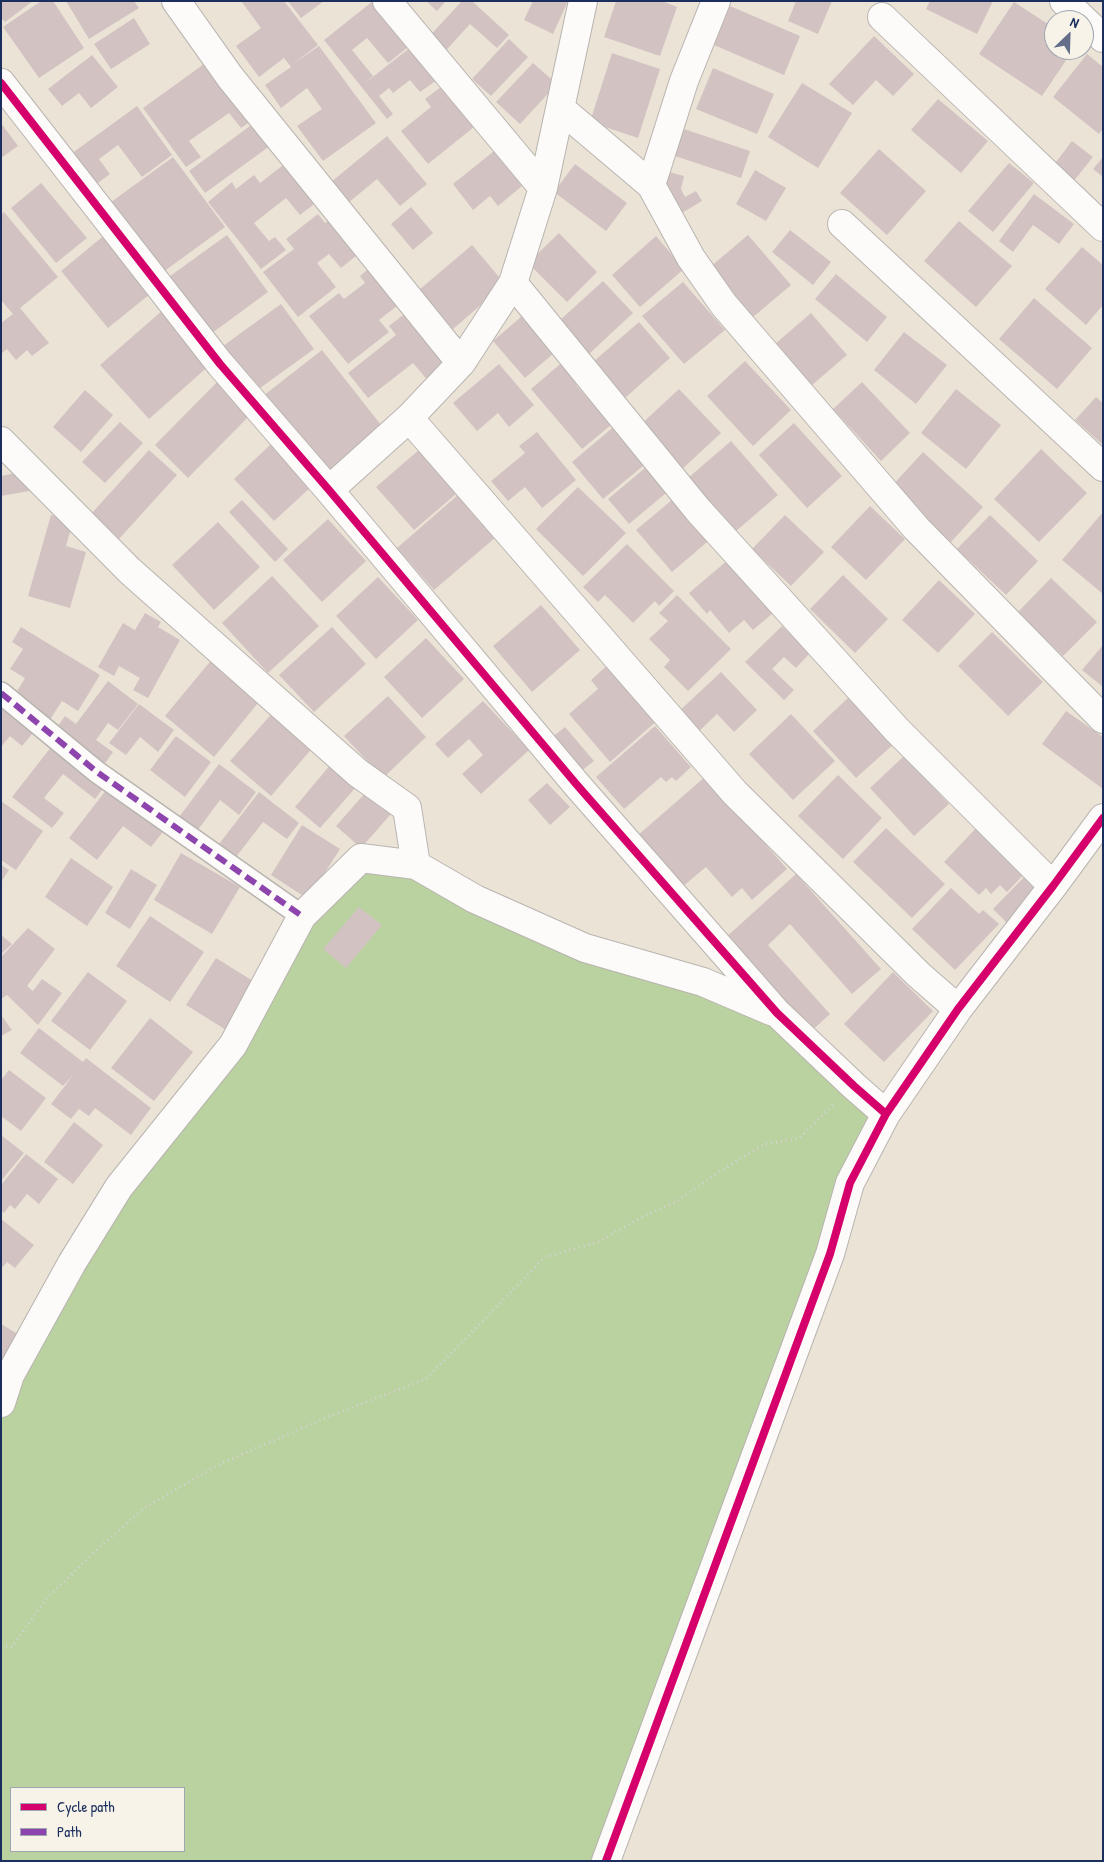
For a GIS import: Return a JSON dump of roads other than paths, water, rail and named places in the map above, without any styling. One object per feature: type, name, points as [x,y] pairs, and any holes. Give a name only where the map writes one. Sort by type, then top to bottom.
[{"type":"street","points":[[176,1],[230,77],[461,363]]},
{"type":"street","points":[[387,1],[544,188]]},
{"type":"street","points":[[329,490],[409,418],[461,363],[513,283],[544,188],[583,1]]},
{"type":"street","points":[[651,185],[684,80],[716,1]]},
{"type":"street","points":[[1064,1],[1103,38]]},
{"type":"street","points":[[882,17],[1103,227]]},
{"type":"street","points":[[1,83],[220,364],[329,490],[576,785],[777,1013],[886,1114]]},
{"type":"street","points":[[561,109],[651,185],[691,258],[724,305],[916,528],[1103,719]]},
{"type":"street","points":[[842,224],[1103,468]]},
{"type":"street","points":[[513,283],[698,510],[897,730],[1053,886]]},
{"type":"street","points":[[409,418],[735,793],[919,974],[958,1009]]},
{"type":"street","points":[[1,441],[130,571],[358,773],[407,808],[416,865]]},
{"type":"street","points":[[1,693],[97,772],[302,916]]},
{"type":"street","points":[[606,1861],[830,1254],[850,1183],[886,1114],[958,1009],[1103,818]]},
{"type":"street","points":[[1,1403],[10,1374],[72,1263],[114,1195],[233,1045],[302,916],[361,858],[416,865],[475,899],[585,948],[703,982],[777,1013]]}]
